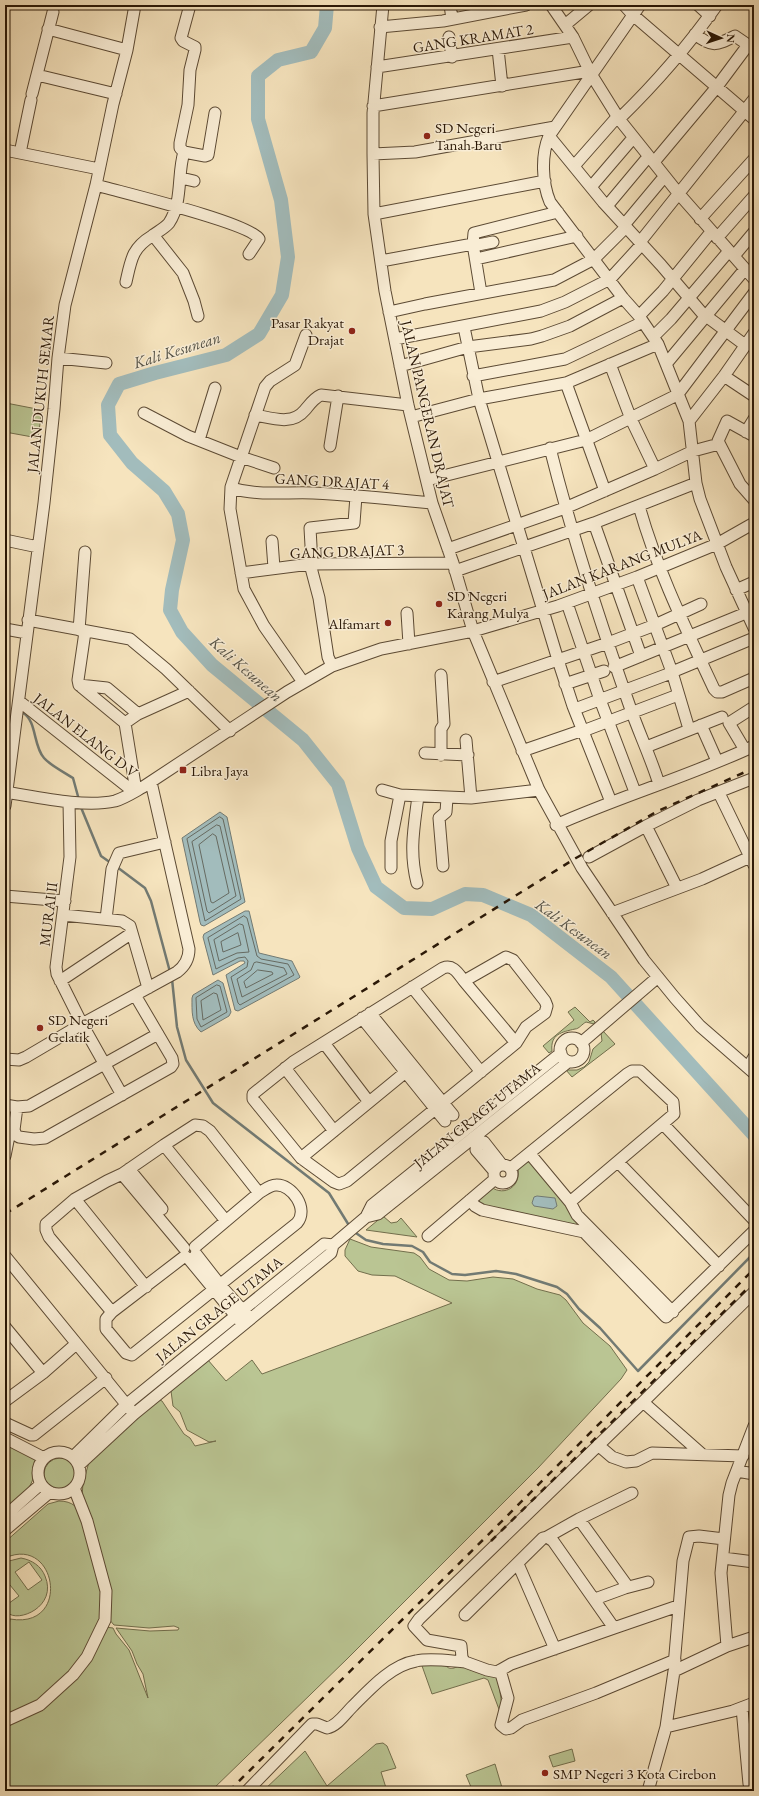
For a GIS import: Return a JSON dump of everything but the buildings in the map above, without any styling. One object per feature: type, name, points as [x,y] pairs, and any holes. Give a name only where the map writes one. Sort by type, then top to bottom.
[{"type":"street","name":"JALAN DUKUH SEMAR","points":[[5,806],[10,723],[19,701],[65,305],[96,185],[136,5]]},
{"type":"street","points":[[190,5],[181,38],[183,41],[195,47],[190,70],[188,105],[180,143],[180,148],[184,152],[205,156],[208,155],[215,113]]},
{"type":"street","name":"JALAN PANGERAN DRAJAT","points":[[383,5],[374,106],[374,214],[389,312],[408,405],[432,503],[454,567],[473,631],[539,790],[558,827],[582,868],[658,978],[700,1026],[751,1070]]},
{"type":"street","points":[[450,5],[452,19]]},
{"type":"street","points":[[380,27],[411,25],[452,19],[526,5]]},
{"type":"street","points":[[551,5],[573,37],[591,72],[633,138],[678,194],[714,235],[751,273],[706,316],[666,364]]},
{"type":"street","points":[[564,25],[589,5]]},
{"type":"street","points":[[624,5],[633,15],[716,88],[754,119]]},
{"type":"street","points":[[640,5],[591,72],[552,132],[544,152],[546,192],[550,202],[610,279],[622,298],[641,319],[656,340],[689,420],[696,483],[717,544],[746,613],[754,628]]},
{"type":"street","points":[[698,5],[710,16]]},
{"type":"street","points":[[574,166],[619,118],[651,89],[710,16],[717,5]]},
{"type":"street","points":[[20,153],[37,75],[53,12]]},
{"type":"street","points":[[48,29],[127,50]]},
{"type":"street","points":[[607,206],[716,88],[751,47],[735,36],[720,43],[710,44],[695,34]]},
{"type":"street","name":"GANG KRAMAT 2","points":[[377,67],[452,57],[573,37]]},
{"type":"street","points":[[449,38],[452,57]]},
{"type":"street","points":[[498,49],[502,86]]},
{"type":"street","points":[[374,106],[591,72]]},
{"type":"street","points":[[37,75],[116,94]]},
{"type":"street","points":[[395,339],[540,311],[565,302],[610,279],[641,243],[754,99]]},
{"type":"street","points":[[373,154],[415,152],[552,132]]},
{"type":"street","points":[[552,132],[574,166],[591,187],[689,298],[706,316],[745,345]]},
{"type":"street","points":[[591,187],[633,138]]},
{"type":"street","points":[[5,150],[99,169]]},
{"type":"street","points":[[126,282],[131,258],[135,250],[142,242],[169,224],[176,208],[184,152]]},
{"type":"street","points":[[700,219],[754,159]]},
{"type":"street","points":[[389,312],[554,280],[594,259],[625,226],[664,177]]},
{"type":"street","points":[[181,178],[194,181]]},
{"type":"street","points":[[374,214],[545,181]]},
{"type":"street","points":[[96,185],[176,208],[212,216],[255,234],[259,239],[249,254]]},
{"type":"street","points":[[474,376],[565,359],[641,319],[672,278],[754,196]]},
{"type":"street","points":[[481,293],[473,245],[473,236],[476,232],[558,212]]},
{"type":"street","points":[[411,417],[479,399],[566,383],[610,364],[656,340],[689,298],[754,232]]},
{"type":"street","points":[[154,235],[182,273],[194,301],[198,316]]},
{"type":"street","points":[[476,259],[577,236]]},
{"type":"street","points":[[381,261],[493,242]]},
{"type":"street","points":[[427,480],[586,440],[631,419],[678,394],[754,294]]},
{"type":"street","points":[[400,366],[468,347],[531,339],[542,336],[570,326],[622,298]]},
{"type":"street","points":[[464,326],[479,399],[565,684],[611,802]]},
{"type":"street","points":[[689,420],[724,376],[754,333]]},
{"type":"street","points":[[303,682],[259,619],[244,589],[230,509],[231,488],[267,384],[291,368],[298,361],[306,335]]},
{"type":"street","points":[[58,358],[106,362]]},
{"type":"street","points":[[610,364],[631,419],[655,469]]},
{"type":"street","points":[[724,376],[754,396]]},
{"type":"street","points":[[566,383],[605,491]]},
{"type":"street","points":[[199,440],[215,388]]},
{"type":"street","points":[[255,416],[286,420],[292,419],[300,416],[316,397],[325,395],[408,405]]},
{"type":"street","points":[[330,446],[338,396]]},
{"type":"street","points":[[144,413],[173,429],[241,457],[274,468]]},
{"type":"street","points":[[754,419],[750,434],[727,421],[719,438],[719,444],[740,484],[754,500]]},
{"type":"street","points":[[448,549],[565,508],[693,451],[719,444]]},
{"type":"street","points":[[550,448],[565,508],[608,643],[611,668],[625,690],[660,784]]},
{"type":"street","name":"GANG DRAJAT 3","points":[[241,573],[311,564],[454,567],[524,548],[639,506],[696,483]]},
{"type":"street","name":"GANG DRAJAT 4","points":[[231,488],[253,493],[311,493],[432,503]]},
{"type":"street","points":[[332,666],[328,657],[319,598],[311,564],[310,528],[354,523],[356,496]]},
{"type":"street","points":[[639,506],[659,567],[678,614],[717,692],[722,692],[754,678]]},
{"type":"street","points":[[594,523],[641,656]]},
{"type":"street","name":"JALAN KARANG MULYA","points":[[6,792],[71,802],[115,801],[135,792],[230,731],[287,692],[332,666],[381,649],[473,631],[567,603],[637,577],[717,544],[754,523]]},
{"type":"street","points":[[5,540],[38,547]]},
{"type":"street","points":[[272,541],[274,568]]},
{"type":"street","points":[[85,552],[82,631],[78,680],[79,685],[125,723],[135,792]]},
{"type":"street","points":[[637,577],[672,672],[689,729]]},
{"type":"street","points":[[736,590],[754,582]]},
{"type":"street","points":[[567,603],[599,699],[635,792]]},
{"type":"street","points":[[493,682],[584,652],[632,634],[701,604]]},
{"type":"street","points":[[407,613],[409,644]]},
{"type":"street","points":[[565,684],[663,648],[746,613]]},
{"type":"street","points":[[28,620],[130,639],[142,647],[230,731]]},
{"type":"street","points":[[5,629],[27,632]]},
{"type":"street","points":[[575,709],[672,672],[754,638]]},
{"type":"street","points":[[441,675],[444,724],[442,729],[441,755]]},
{"type":"street","points":[[79,685],[107,688],[138,714]]},
{"type":"street","points":[[125,723],[138,714],[189,691]]},
{"type":"street","points":[[522,751],[583,731],[678,695]]},
{"type":"street","name":"JALAN ELANG D V","points":[[19,701],[135,792]]},
{"type":"street","points":[[558,827],[635,792],[660,784],[749,748],[729,723],[754,707]]},
{"type":"street","points":[[646,747],[689,729],[722,718]]},
{"type":"street","points":[[701,725],[717,761]]},
{"type":"street","points":[[466,740],[471,798]]},
{"type":"street","points":[[425,753],[441,755],[468,755]]},
{"type":"street","points":[[589,857],[698,800],[754,778]]},
{"type":"street","points":[[13,1060],[172,975],[184,966],[189,954],[189,949],[151,782]]},
{"type":"street","points":[[382,790],[418,796],[471,798],[539,790]]},
{"type":"street","points":[[612,913],[752,861],[719,793]]},
{"type":"street","points":[[391,868],[391,841],[400,794]]},
{"type":"street","points":[[417,883],[412,851],[412,834],[418,796]]},
{"type":"street","points":[[443,866],[439,818],[446,812],[447,798]]},
{"type":"street","name":"MURAI II","points":[[71,802],[70,857],[64,915],[56,967],[60,981],[82,1024],[122,1095]]},
{"type":"street","points":[[646,826],[677,888]]},
{"type":"street","points":[[106,919],[114,864],[119,853],[165,842]]},
{"type":"street","points":[[5,896],[65,901]]},
{"type":"street","points":[[64,915],[126,922],[130,926],[148,988]]},
{"type":"street","points":[[60,981],[132,933]]},
{"type":"street","points":[[464,981],[503,958],[513,960],[547,1006],[545,1013],[526,1027],[516,1043],[342,1183],[334,1182],[301,1158],[252,1099],[253,1094],[286,1068],[366,1015],[448,966],[456,970],[464,981],[516,1043]]},
{"type":"street","points":[[581,1042],[658,978]]},
{"type":"street","points":[[412,987],[481,1072]]},
{"type":"street","points":[[14,1130],[19,1136],[40,1139],[45,1138],[168,1070],[172,1064],[172,1058],[135,995]]},
{"type":"street","points":[[366,1015],[450,1119],[453,1129],[460,1131],[475,1140],[476,1150],[501,1171]]},
{"type":"street","points":[[5,1105],[25,1107],[35,1103],[158,1034]]},
{"type":"street","points":[[572,1038],[581,1042],[584,1050],[582,1057],[576,1062],[564,1057],[560,1048],[567,1040],[572,1038]]},
{"type":"street","points":[[324,1043],[369,1102]]},
{"type":"street","name":"JALAN GRAGE UTAMA","points":[[76,1461],[331,1253],[333,1245],[362,1220],[372,1205],[460,1131],[564,1057]]},
{"type":"street","name":"JALAN GRAGE UTAMA","points":[[362,1220],[378,1214],[475,1140],[564,1057]]},
{"type":"street","points":[[751,1070],[754,1057]]},
{"type":"street","points":[[286,1068],[334,1130]]},
{"type":"street","points":[[301,1158],[410,1069]]},
{"type":"street","points":[[428,1236],[501,1171],[530,1154],[627,1074],[637,1070],[643,1073],[674,1104],[674,1114],[570,1202]]},
{"type":"street","points":[[5,1161],[9,1136],[14,1130],[17,1107]]},
{"type":"street","points":[[663,1124],[754,1220]]},
{"type":"street","points":[[112,1312],[49,1237],[46,1230],[46,1224],[74,1199],[126,1171],[195,1125],[203,1126],[210,1131],[259,1193]]},
{"type":"street","points":[[164,1145],[226,1221]]},
{"type":"street","points":[[530,1154],[570,1202],[587,1229],[665,1316],[668,1316],[673,1312],[754,1231]]},
{"type":"street","points":[[618,1162],[719,1266]]},
{"type":"street","points":[[126,1171],[217,1288],[247,1322]]},
{"type":"street","points":[[277,1185],[287,1188],[300,1203],[302,1209],[301,1218],[217,1288],[132,1354],[126,1353],[106,1329],[106,1319],[112,1312],[146,1287],[259,1193],[271,1186],[277,1185]]},
{"type":"street","points":[[74,1199],[146,1287]]},
{"type":"street","points":[[470,1200],[475,1206],[482,1210],[587,1229]]},
{"type":"street","name":"JALAN GRAGE UTAMA","points":[[76,1461],[127,1404],[324,1244],[333,1245]]},
{"type":"street","points":[[5,1256],[134,1414]]},
{"type":"street","points":[[465,1662],[462,1658],[461,1646],[427,1640],[414,1626],[414,1624],[754,1292]]},
{"type":"street","points":[[5,1327],[43,1373]]},
{"type":"street","points":[[5,1400],[43,1373],[76,1344]]},
{"type":"street","points":[[5,1422],[34,1435],[106,1378]]},
{"type":"street","points":[[643,1402],[703,1455]]},
{"type":"street","points":[[727,1646],[721,1573],[730,1489],[754,1426]]},
{"type":"street","points":[[5,1438],[44,1458]]},
{"type":"street","points":[[598,1445],[612,1458],[626,1462],[636,1461],[652,1453],[743,1456]]},
{"type":"street","points":[[58,1452],[66,1453],[76,1461],[80,1473],[79,1481],[74,1488],[63,1494],[50,1492],[41,1484],[38,1471],[44,1458],[58,1452]]},
{"type":"street","points":[[737,1471],[754,1474]]},
{"type":"street","points":[[5,1516],[41,1484]]},
{"type":"street","points":[[5,1721],[40,1705],[73,1675],[87,1657],[105,1620],[106,1591],[87,1521],[74,1488]]},
{"type":"street","points":[[5,1530],[50,1492]]},
{"type":"street","points":[[465,1615],[543,1538],[632,1493]]},
{"type":"street","points":[[579,1519],[628,1587]]},
{"type":"street","points":[[547,1537],[553,1541],[614,1628]]},
{"type":"street","points":[[648,1791],[666,1727],[674,1665],[678,1606],[684,1554],[689,1537],[724,1539]]},
{"type":"street","points":[[723,1558],[754,1562]]},
{"type":"street","points":[[518,1564],[555,1649]]},
{"type":"street","points":[[595,1599],[628,1587],[648,1582]]},
{"type":"street","points":[[247,1791],[312,1724],[317,1724],[326,1728],[333,1725],[390,1673],[403,1666],[417,1661],[465,1662],[490,1671],[500,1670],[511,1664],[678,1606]]},
{"type":"street","points":[[500,1670],[508,1698],[501,1725],[506,1729],[511,1728],[522,1720],[754,1637]]},
{"type":"street","points":[[666,1727],[742,1708],[754,1703]]},
{"type":"street","points":[[742,1708],[749,1784]]},
{"type":"green space","points":[[6,403],[42,410],[38,438],[5,432]]},
{"type":"green space","points":[[575,1007],[590,1022],[593,1020],[595,1022],[594,1024],[586,1022],[578,1028],[561,1033],[555,1037],[552,1045],[552,1051],[549,1053],[543,1046],[574,1020],[568,1012]]},
{"type":"green space","points":[[603,1031],[615,1044],[572,1077],[566,1070],[577,1070],[584,1067],[589,1062],[593,1049],[602,1041],[601,1033]]},
{"type":"green space","points":[[531,1161],[582,1226],[486,1207],[480,1203],[479,1200],[491,1187],[502,1191],[511,1188],[517,1180],[518,1169],[527,1162]]},
{"type":"green space","points":[[383,1216],[391,1223],[397,1222],[401,1218],[417,1237],[366,1230]]},
{"type":"green space","points":[[350,1239],[371,1247],[414,1253],[420,1257],[429,1269],[449,1280],[467,1281],[493,1277],[513,1279],[537,1289],[560,1295],[566,1300],[583,1323],[610,1346],[627,1370],[621,1379],[538,1468],[347,1659],[211,1791],[5,1791],[5,1722],[43,1704],[105,1627],[113,1628],[129,1650],[148,1698],[143,1674],[132,1651],[116,1628],[150,1631],[178,1630],[179,1628],[174,1626],[149,1628],[114,1625],[108,1618],[82,1497],[83,1483],[89,1462],[158,1399],[162,1401],[184,1434],[190,1438],[195,1446],[216,1441],[209,1442],[187,1430],[180,1412],[173,1406],[171,1391],[208,1360],[226,1381],[252,1360],[262,1374],[452,1303],[395,1276],[372,1275],[358,1271],[345,1256],[345,1250]]},
{"type":"green space","points":[[5,1440],[36,1460],[33,1478],[28,1489],[5,1510]]},
{"type":"green space","points":[[57,1458],[63,1458],[73,1465],[76,1474],[75,1480],[69,1487],[63,1490],[57,1490],[47,1483],[44,1477],[44,1471],[51,1461]]},
{"type":"green space","points":[[59,1501],[68,1502],[75,1506],[85,1520],[104,1608],[88,1650],[52,1692],[5,1719],[5,1635],[10,1619],[30,1619],[43,1611],[49,1598],[50,1584],[46,1570],[36,1559],[23,1554],[5,1558],[5,1542],[48,1504]]},
{"type":"green space","points":[[21,1558],[36,1564],[41,1569],[45,1576],[48,1588],[45,1599],[39,1607],[22,1615],[13,1616],[7,1612],[5,1606],[19,1596],[5,1579],[5,1562]],"holes":[[[29,1562],[42,1580],[28,1590],[15,1572]]]},
{"type":"green space","points":[[421,1663],[439,1663],[448,1668],[453,1668],[460,1665],[495,1676],[498,1679],[502,1705],[500,1712],[488,1680],[484,1678],[432,1694]]},
{"type":"green space","points":[[383,1743],[387,1746],[396,1768],[381,1772],[387,1791],[263,1791],[305,1751],[327,1786],[376,1744]]},
{"type":"green space","points":[[572,1749],[575,1761],[553,1767],[549,1756]]},
{"type":"green space","points":[[495,1764],[503,1791],[463,1791],[471,1787],[466,1775]]},
{"type":"water","points":[[220,812],[227,817],[245,902],[204,926],[201,925],[200,922],[182,838]]},
{"type":"water","points":[[245,911],[249,911],[259,953],[292,961],[300,977],[238,1011],[235,1010],[226,975],[245,963],[244,961],[240,961],[213,975],[203,937],[204,934]]},
{"type":"water","points":[[218,980],[223,983],[231,1012],[229,1016],[201,1032],[195,1025],[192,1012],[192,998],[193,995]]},
{"type":"water","points":[[534,1197],[555,1198],[557,1206],[553,1209],[534,1206],[532,1203]]},
{"type":"waterway","name":"Kali Kesunean","points":[[327,5],[325,28],[311,52],[278,60],[258,76],[258,119],[281,200],[288,257],[282,295],[259,334],[226,355],[119,384],[108,405],[110,435],[132,463],[164,491],[178,514],[183,540],[172,590],[170,610],[182,632],[212,665],[303,740],[338,784],[358,848],[376,887],[404,908],[432,909],[465,894],[483,895],[531,915],[611,977],[754,1135]]},
{"type":"waterway","points":[[5,710],[9,711]]},
{"type":"waterway","points":[[23,713],[31,722],[38,747],[44,758],[50,764],[73,778],[79,800]]},
{"type":"waterway","points":[[80,805],[101,856],[111,863]]},
{"type":"waterway","points":[[117,867],[145,888],[151,901],[170,972]]},
{"type":"waterway","points":[[172,979],[177,1027],[186,1060],[213,1103],[329,1193],[350,1227]]},
{"type":"waterway","points":[[353,1231],[366,1240],[383,1244],[412,1246],[423,1252],[430,1262],[452,1274],[465,1275],[496,1271],[516,1274],[557,1287],[567,1294],[579,1309],[600,1328],[638,1371],[754,1253]]},
{"type":"railway","points":[[5,1214],[576,858],[658,811],[754,768]]},
{"type":"railway","points":[[229,1791],[754,1269]]},
{"type":"railway","points":[[491,1541],[754,1282]]},
{"type":"place","name":"SD Negeri Tanah Baru","points":[[427,136]]},
{"type":"place","name":"Pasar Rakyat Drajat","points":[[352,331]]},
{"type":"place","name":"SD Negeri Karang Mulya","points":[[439,604]]},
{"type":"place","name":"Alfamart","points":[[388,623]]},
{"type":"place","name":"Libra Jaya","points":[[183,770]]},
{"type":"place","name":"SD Negeri Gelatik","points":[[40,1028]]},
{"type":"place","name":"SMP Negeri 3 Kota Cirebon","points":[[545,1773]]}]
